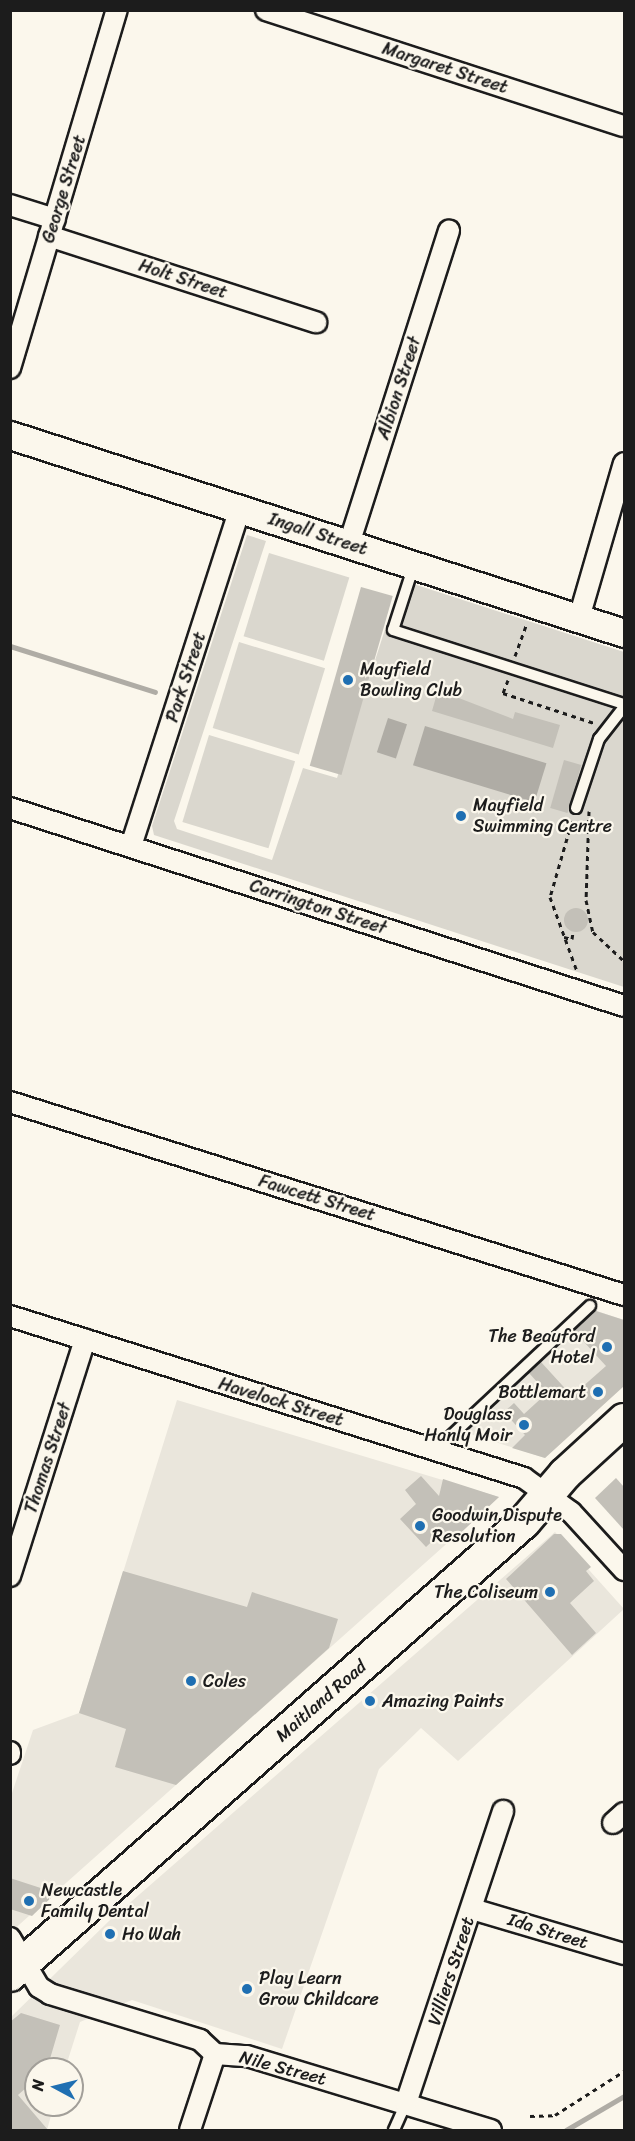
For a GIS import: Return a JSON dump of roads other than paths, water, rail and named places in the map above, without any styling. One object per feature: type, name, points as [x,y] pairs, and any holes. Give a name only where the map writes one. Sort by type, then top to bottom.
[{"type":"main road","name":"Ingall Street","points":[[10,435],[624,633]]},
{"type":"main road","name":"Maitland Road","points":[[15,1958],[524,1522],[548,1494],[624,1420]]},
{"type":"street","name":"George Street","points":[[10,368],[17,322],[52,228],[117,10]]},
{"type":"street","name":"Margaret Street","points":[[266,10],[624,126]]},
{"type":"street","name":"Holt Street","points":[[10,205],[52,228],[316,322]]},
{"type":"street","name":"Albion Street","points":[[349,544],[449,231]]},
{"type":"street","points":[[579,618],[624,463]]},
{"type":"street","name":"Park Street","points":[[131,846],[240,508]]},
{"type":"street","name":"Carrington Street","points":[[10,808],[624,1006]]},
{"type":"street","name":"Fawcett Street","points":[[10,1101],[624,1295]]},
{"type":"street","name":"Havelock Street","points":[[10,1316],[524,1478],[548,1494],[624,1570]]},
{"type":"street","name":"Thomas Street","points":[[10,1576],[85,1340]]},
{"type":"street","name":"Villiers Street","points":[[406,2103],[503,1810]]},
{"type":"street","name":"Ida Street","points":[[472,1909],[624,1954]]},
{"type":"street","name":"Nile Street","points":[[15,1958],[43,1991],[200,2040],[215,2054],[247,2056],[491,2130]]},
{"type":"street","points":[[190,2130],[215,2054]]},
{"type":"lane","points":[[414,565],[393,630],[624,706],[599,739],[576,808]]},
{"type":"lane","points":[[435,1450],[590,1306]]},
{"type":"lane","name":"Villiers Street","points":[[394,2130],[406,2103]]},
{"type":"waterway","points":[[10,646],[155,692]]},
{"type":"waterway","points":[[566,2130],[624,2096]]},
{"type":"place","name":"Mayfield Bowling Club","points":[[348,680]]},
{"type":"place","name":"Mayfield Swimming Centre","points":[[461,816]]},
{"type":"place","name":"The Beauford Hotel","points":[[607,1347]]},
{"type":"place","name":"Bottlemart","points":[[598,1392]]},
{"type":"place","name":"Douglass Hanly Moir","points":[[524,1425]]},
{"type":"place","name":"Goodwin Dispute Resolution","points":[[420,1526]]},
{"type":"place","name":"The Coliseum","points":[[550,1592]]},
{"type":"place","name":"Coles","points":[[191,1681]]},
{"type":"place","name":"Amazing Paints","points":[[370,1701]]},
{"type":"place","name":"Newcastle Family Dental","points":[[29,1901]]},
{"type":"place","name":"Ho Wah","points":[[110,1934]]},
{"type":"place","name":"Play Learn Grow Childcare","points":[[247,1989]]}]
